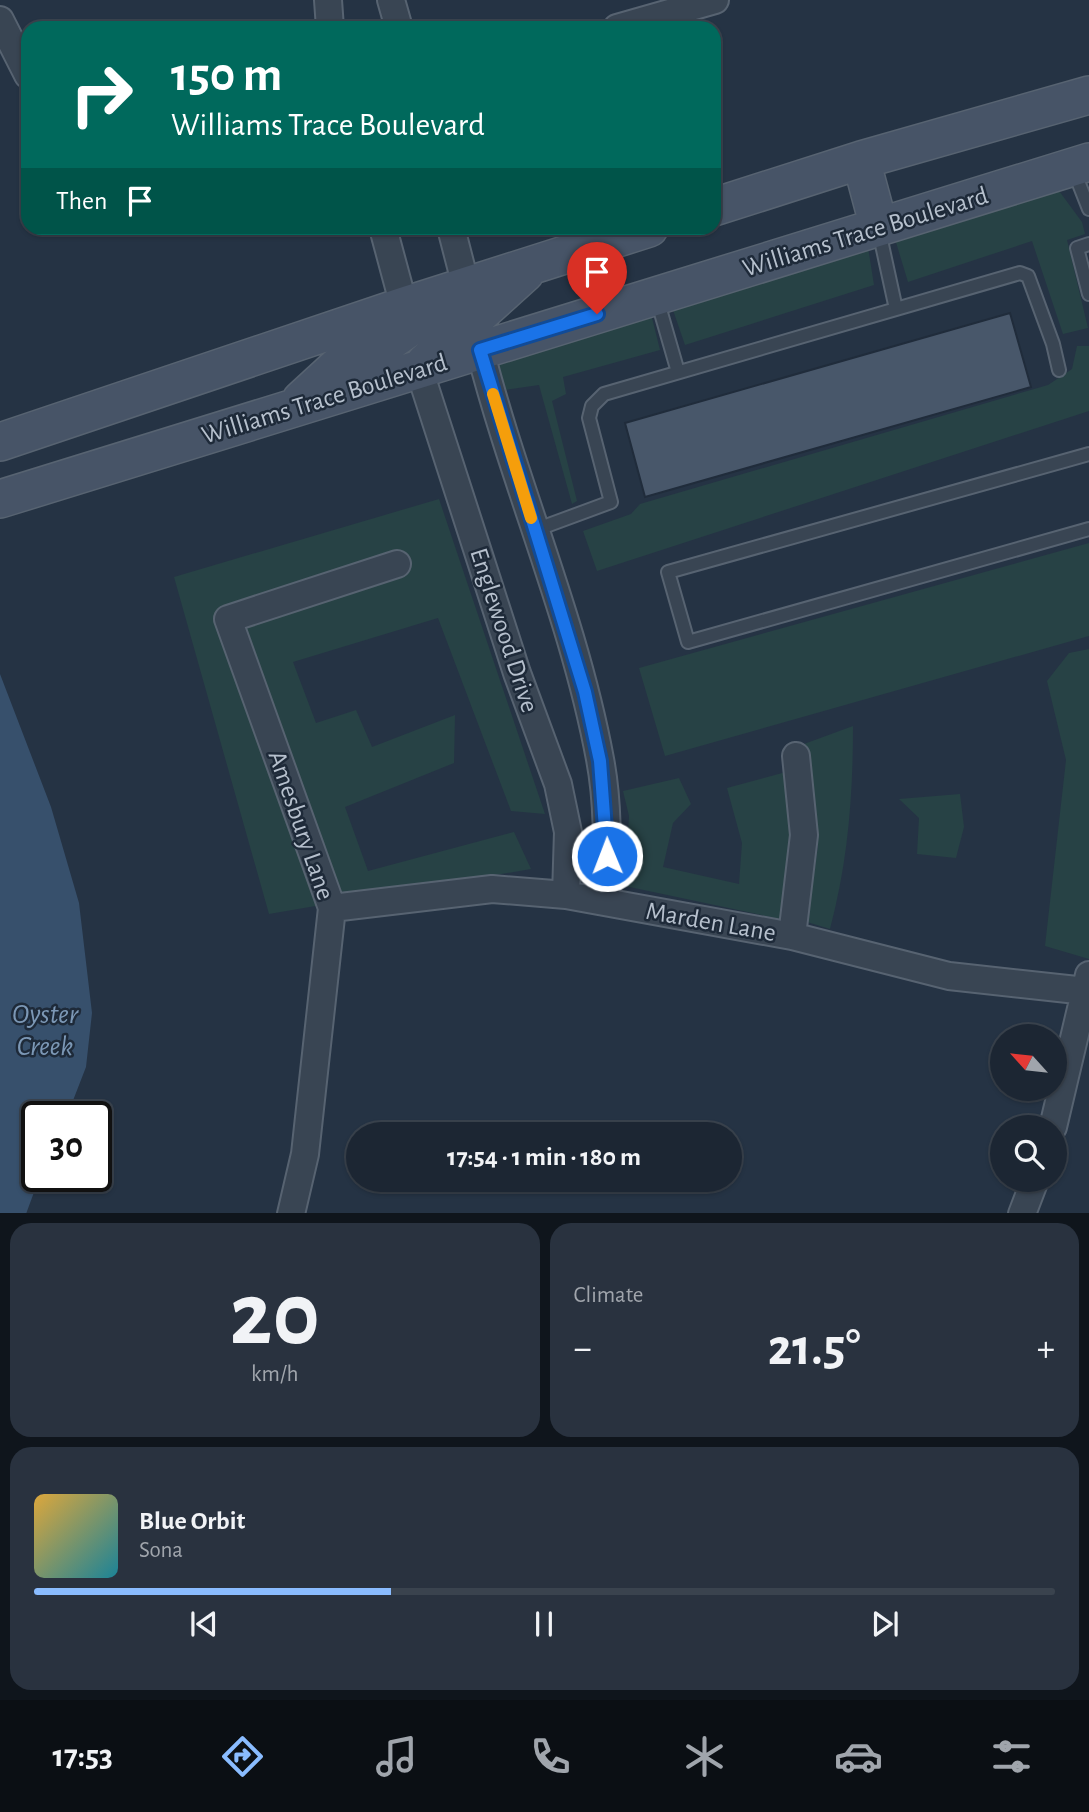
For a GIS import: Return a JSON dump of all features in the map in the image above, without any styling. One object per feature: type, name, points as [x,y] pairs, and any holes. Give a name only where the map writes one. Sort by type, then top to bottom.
[{"type":"main road","points":[[721,205],[861,160],[1089,95]]},
{"type":"main road","points":[[861,160],[879,228]]},
{"type":"main road","name":"Williams Trace Boulevard","points":[[0,499],[1081,165]]},
{"type":"main road","points":[[0,442],[404,306],[627,235]]},
{"type":"main road","points":[[419,369],[535,264]]},
{"type":"main road","points":[[292,408],[338,366],[386,344],[466,286]]},
{"type":"street","points":[[328,0],[330,21]]},
{"type":"street","points":[[391,0],[397,21]]},
{"type":"street","points":[[642,21],[715,0]]},
{"type":"street","points":[[0,20],[21,61]]},
{"type":"street","points":[[385,235],[404,306]]},
{"type":"street","points":[[453,235],[466,286]]},
{"type":"street","points":[[480,350],[585,692],[600,761],[607,833],[606,902]]},
{"type":"street","name":"Englewood Drive","points":[[419,369],[517,673],[558,784],[568,832],[566,895]]},
{"type":"street","name":"Amesbury Lane","points":[[291,1213],[305,1154],[332,908],[228,619],[397,564]]},
{"type":"street","points":[[792,936],[804,835],[796,756]]},
{"type":"street","name":"Marden Lane","points":[[332,908],[492,889],[566,895],[792,936],[949,976],[1087,983]]},
{"type":"street","points":[[1056,1115],[1087,983]]},
{"type":"street","points":[[1021,1213],[1030,1192]]},
{"type":"lane","points":[[1081,165],[1089,209]]},
{"type":"lane","points":[[879,228],[896,309]]},
{"type":"lane","points":[[1089,244],[1077,247],[1089,294]]},
{"type":"lane","points":[[535,530],[611,502],[589,418],[598,398],[678,372],[1024,273],[1054,344],[1059,370]]},
{"type":"lane","points":[[656,296],[678,372]]},
{"type":"lane","points":[[1089,454],[668,572],[688,642],[1089,529]]},
{"type":"green space","points":[[1054,184],[1082,222],[1085,234],[1067,240],[1088,328],[1063,334],[1032,241],[908,282],[895,239]]},
{"type":"green space","points":[[868,247],[874,285],[685,345],[673,310]]},
{"type":"green space","points":[[649,306],[660,350],[563,377],[566,394],[552,401],[577,501],[572,504],[539,385],[504,390],[496,357]]},
{"type":"green space","points":[[1077,346],[1089,346],[1089,411],[597,571],[583,531],[631,514],[640,504],[1048,385],[1072,369]]},
{"type":"green space","points":[[439,499],[545,814],[511,811],[438,618],[293,662],[316,723],[356,710],[372,747],[455,715],[454,763],[345,807],[368,871],[514,832],[531,869],[269,914],[174,577]]},
{"type":"green space","points":[[1089,543],[1089,636],[665,756],[639,668]]},
{"type":"green space","points":[[1089,649],[1089,959],[1045,946],[1066,760],[1047,681],[1069,653]]},
{"type":"green space","points":[[853,726],[848,828],[830,929],[807,922],[818,846],[804,744]]},
{"type":"green space","points":[[786,772],[791,835],[780,919],[625,886],[629,816],[623,791],[679,778],[691,804],[673,823],[663,867],[739,884],[742,843],[727,788]]},
{"type":"green space","points":[[960,794],[964,827],[956,858],[917,854],[919,818],[899,799]]},
{"type":"water","name":"Oyster Creek","points":[[0,674],[51,807],[79,903],[92,1013],[86,1067],[73,1101],[21,1101],[21,1192],[34,1192],[26,1213],[0,1213]]},
{"type":"building","points":[[1010,313],[1031,387],[645,497],[625,423]]},
{"type":"slow traffic","points":[[493,394],[531,518]]},
{"type":"route","points":[[597,314],[480,350],[585,692],[600,761],[607,856]]}]
